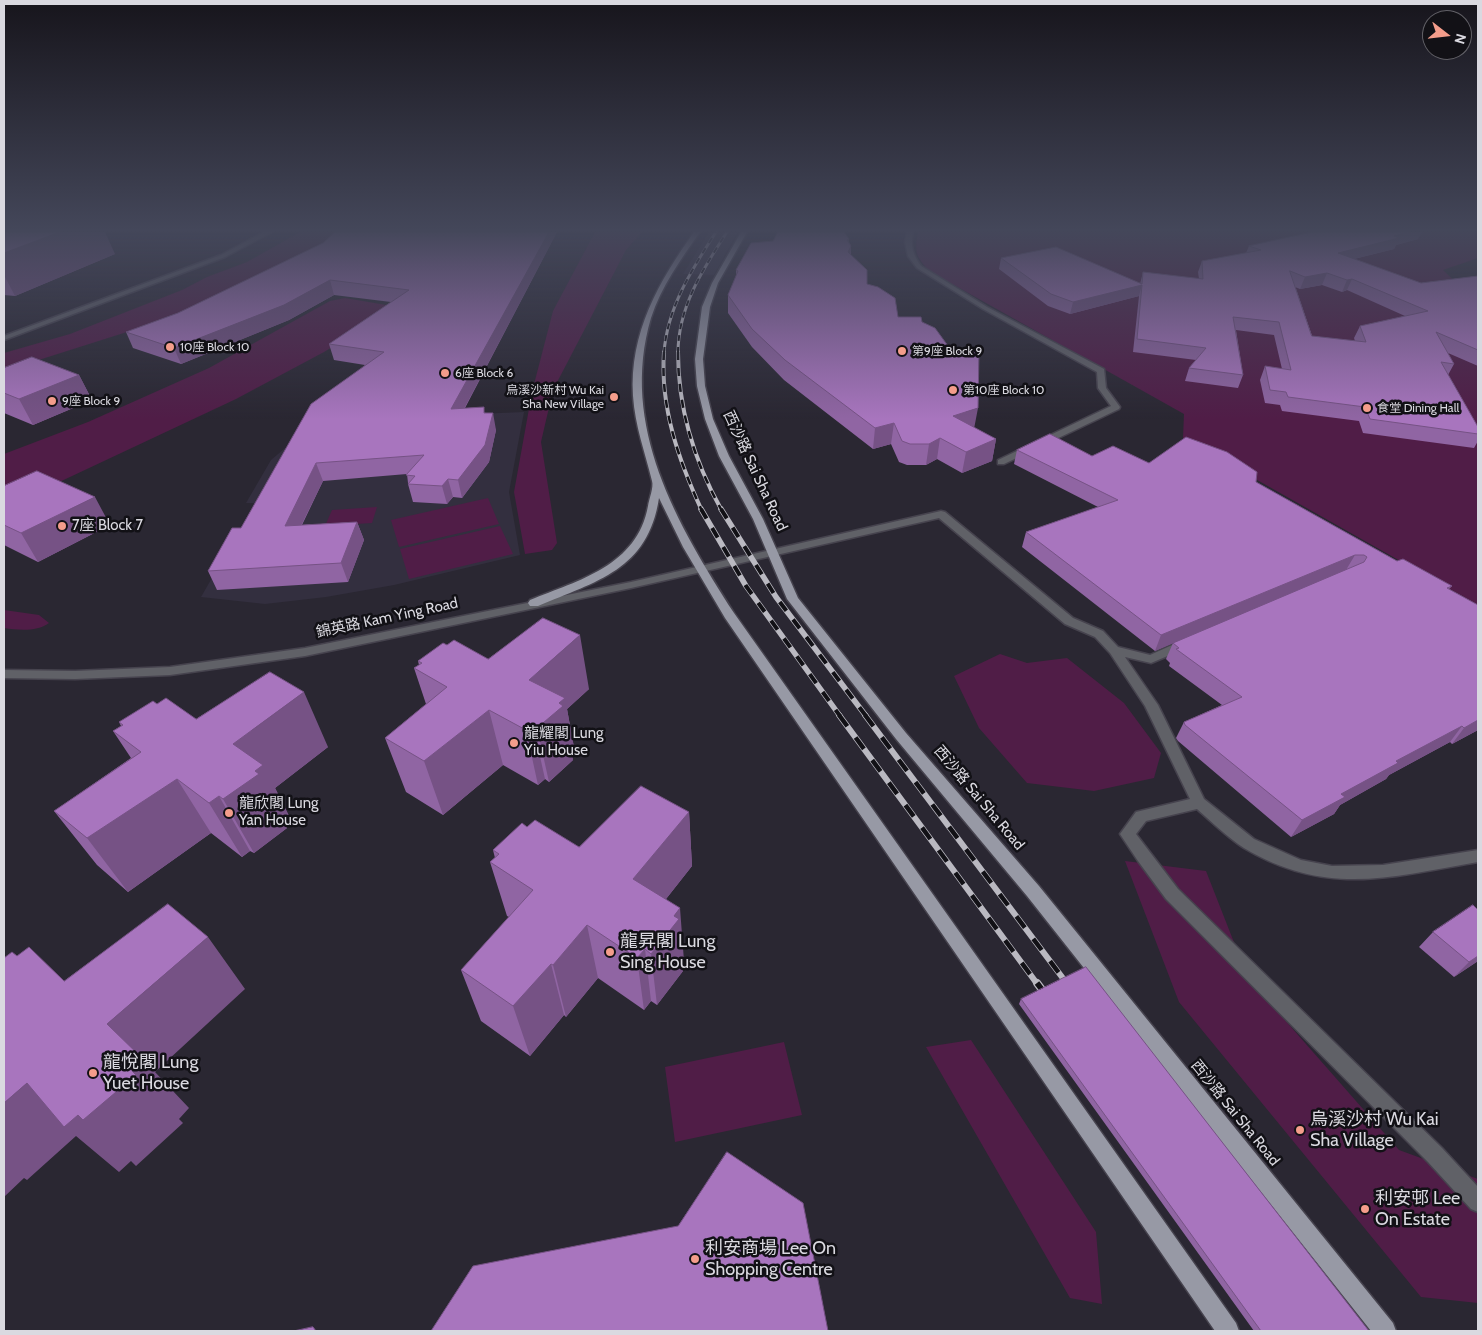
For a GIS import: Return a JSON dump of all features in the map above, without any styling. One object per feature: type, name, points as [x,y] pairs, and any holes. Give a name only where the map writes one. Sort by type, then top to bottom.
[{"type":"main road","points":[[657,294],[647,319],[641,344],[637,374],[638,410],[657,485],[700,570],[729,615],[1228,1331]]},
{"type":"main road","name":"西沙路 Sai Sha Road","points":[[711,294],[706,307],[699,359],[701,386],[709,419],[724,456],[758,519],[793,599],[901,736],[1033,891],[1384,1331]]},
{"type":"main road","points":[[534,603],[609,569],[630,555],[649,523],[657,485]]},
{"type":"street","points":[[4,338],[121,294]]},
{"type":"street","points":[[963,294],[1100,371],[1102,388],[1116,407],[1001,462]]},
{"type":"street","name":"錦英路 Kam Ying Road","points":[[4,674],[170,671],[305,652],[700,570],[941,514],[1069,620],[1099,634],[1114,650]]},
{"type":"street","points":[[1114,650],[1152,659],[1195,639]]},
{"type":"street","points":[[1114,650],[1151,705],[1199,803],[1249,843],[1298,866],[1332,873],[1383,872],[1478,856]]},
{"type":"street","points":[[1199,803],[1141,816],[1128,834],[1143,857],[1172,894],[1434,1154],[1478,1202]]},
{"type":"shaded area","points":[[171,294],[234,294],[212,305],[4,371],[4,353],[70,334]]},
{"type":"shaded area","points":[[562,294],[603,294],[553,390],[541,442],[557,543],[552,550],[525,554],[514,492],[532,392],[553,311]]},
{"type":"shaded area","points":[[971,294],[1468,294],[1478,299],[1478,605],[1183,438],[1184,414]]},
{"type":"shaded area","points":[[345,298],[398,307],[324,352],[236,399],[4,508],[4,454],[88,422],[209,368],[330,301]]},
{"type":"shaded area","points":[[524,412],[509,492],[520,555],[394,585],[326,597],[265,604],[201,597],[255,503],[246,503],[271,460],[317,421]]},
{"type":"shaded area","points":[[488,498],[499,524],[399,547],[391,520]]},
{"type":"shaded area","points":[[377,507],[372,523],[325,526],[332,510]]},
{"type":"shaded area","points":[[500,526],[513,554],[409,579],[400,549]]},
{"type":"shaded area","points":[[4,610],[39,615],[49,623],[33,629],[4,628]]},
{"type":"shaded area","points":[[1000,654],[1027,663],[1067,658],[1124,703],[1161,753],[1154,778],[1094,791],[1027,783],[979,728],[954,676]]},
{"type":"shaded area","points":[[1125,861],[1206,871],[1248,978],[1399,1150],[1478,1179],[1478,1303],[1421,1297],[1179,1002]]},
{"type":"shaded area","points":[[971,1040],[1096,1232],[1102,1304],[1070,1298],[926,1047]]},
{"type":"shaded area","points":[[784,1042],[802,1115],[675,1142],[665,1067]]},
{"type":"building","points":[[217,294],[304,294],[284,305],[174,348],[126,332],[178,313]]},
{"type":"building","points":[[403,294],[515,294],[451,409],[484,407],[484,413],[493,413],[485,445],[458,480],[448,479],[442,486],[408,484],[415,476],[406,475],[424,455],[316,463],[285,526],[357,522],[341,563],[208,571],[232,528],[241,528],[311,404],[384,352],[329,344]]},
{"type":"building","points":[[889,294],[895,298],[898,317],[921,317],[922,322],[935,328],[951,350],[979,350],[978,408],[953,416],[996,439],[966,452],[940,438],[929,444],[910,444],[902,441],[894,423],[875,428],[785,360],[752,329],[728,295]]},
{"type":"building","points":[[1052,294],[1104,294],[1073,302]]},
{"type":"building","points":[[1141,294],[1298,294],[1312,336],[1366,342],[1360,326],[1428,311],[1388,294],[1478,294],[1478,350],[1436,332],[1454,364],[1441,362],[1478,427],[1478,434],[1370,419],[1365,407],[1288,397],[1286,392],[1270,390],[1265,366],[1291,370],[1279,322],[1233,317],[1243,375],[1189,368],[1206,348],[1137,339]]},
{"type":"building","points":[[32,357],[79,375],[19,399],[4,393],[4,368]]},
{"type":"building","points":[[1050,434],[1092,456],[1113,446],[1149,463],[1186,437],[1227,452],[1257,472],[1256,482],[1397,561],[1403,559],[1452,586],[1447,588],[1478,605],[1478,720],[1464,728],[1462,726],[1396,761],[1398,763],[1341,794],[1345,797],[1302,820],[1185,725],[1184,722],[1242,697],[1176,649],[1179,648],[1173,643],[1364,562],[1367,557],[1355,555],[1161,635],[1026,532],[1118,500],[1017,450]]},
{"type":"building","points":[[37,471],[95,497],[21,533],[4,525],[4,486]]},
{"type":"building","points":[[543,618],[580,635],[529,680],[565,698],[559,703],[563,706],[537,728],[533,725],[526,730],[489,710],[424,761],[385,738],[447,687],[414,668],[422,663],[418,661],[443,643],[447,645],[454,640],[488,659]]},
{"type":"building","points":[[270,672],[304,692],[233,744],[263,765],[255,771],[259,774],[223,799],[219,796],[209,803],[177,779],[87,838],[54,811],[141,752],[113,731],[123,725],[119,722],[153,701],[157,704],[166,698],[196,719]]},
{"type":"building","points":[[641,786],[689,812],[633,879],[680,908],[674,916],[679,919],[651,954],[645,949],[637,958],[587,925],[553,965],[551,964],[513,1006],[461,970],[533,890],[490,862],[499,854],[493,850],[522,823],[527,827],[535,820],[579,847]]},
{"type":"building","points":[[168,904],[208,937],[107,1024],[144,1060],[132,1071],[136,1075],[83,1120],[78,1115],[64,1127],[27,1083],[4,1103],[4,958],[12,952],[17,956],[29,947],[64,981]]},
{"type":"building","points":[[1473,905],[1478,908],[1478,956],[1469,962],[1433,932]]},
{"type":"building","points":[[1086,967],[1369,1331],[1261,1331],[1021,999]]},
{"type":"building","name":"利安商場 Lee On Shopping Centre","points":[[727,1152],[803,1203],[828,1331],[431,1331],[473,1266],[678,1226]]},
{"type":"building","points":[[313,1327],[316,1331],[294,1331]]},
{"type":"railway","points":[[664,353],[670,320],[680,294]]},
{"type":"railway","points":[[678,353],[682,320],[692,294]]},
{"type":"railway","points":[[664,353],[665,393],[668,414],[679,453],[702,510]]},
{"type":"railway","points":[[678,353],[681,394],[690,434],[703,473],[722,511]]},
{"type":"railway","points":[[721,509],[776,597],[866,716]]},
{"type":"railway","points":[[702,510],[746,586],[840,716]]},
{"type":"railway","points":[[839,715],[1038,985]]},
{"type":"railway","points":[[865,715],[1068,985]]},
{"type":"railway","points":[[1037,983],[1049,999]]},
{"type":"railway","points":[[1068,983],[1071,988]]},
{"type":"place","name":"10座 Block 10","points":[[170,347]]},
{"type":"place","name":"第9座 Block 9","points":[[902,351]]},
{"type":"place","name":"6座 Block 6","points":[[445,373]]},
{"type":"place","name":"第10座 Block 10","points":[[953,390]]},
{"type":"place","name":"烏溪沙新村 Wu Kai Sha New Village","points":[[614,397]]},
{"type":"place","name":"9座 Block 9","points":[[52,401]]},
{"type":"place","name":"食堂 Dining Hall","points":[[1367,408]]},
{"type":"place","name":"7座 Block 7","points":[[62,526]]},
{"type":"place","name":"龍耀閣 Lung Yiu House","points":[[514,743]]},
{"type":"place","name":"龍欣閣 Lung Yan House","points":[[229,813]]},
{"type":"place","name":"龍昇閣 Lung Sing House","points":[[610,952]]},
{"type":"place","name":"龍悅閣 Lung Yuet House","points":[[93,1073]]},
{"type":"place","name":"烏溪沙村 Wu Kai Sha Village","points":[[1300,1130]]},
{"type":"place","name":"利安邨 Lee On Estate","points":[[1365,1209]]},
{"type":"place","name":"利安商場 Lee On Shopping Centre","points":[[695,1259]]}]
